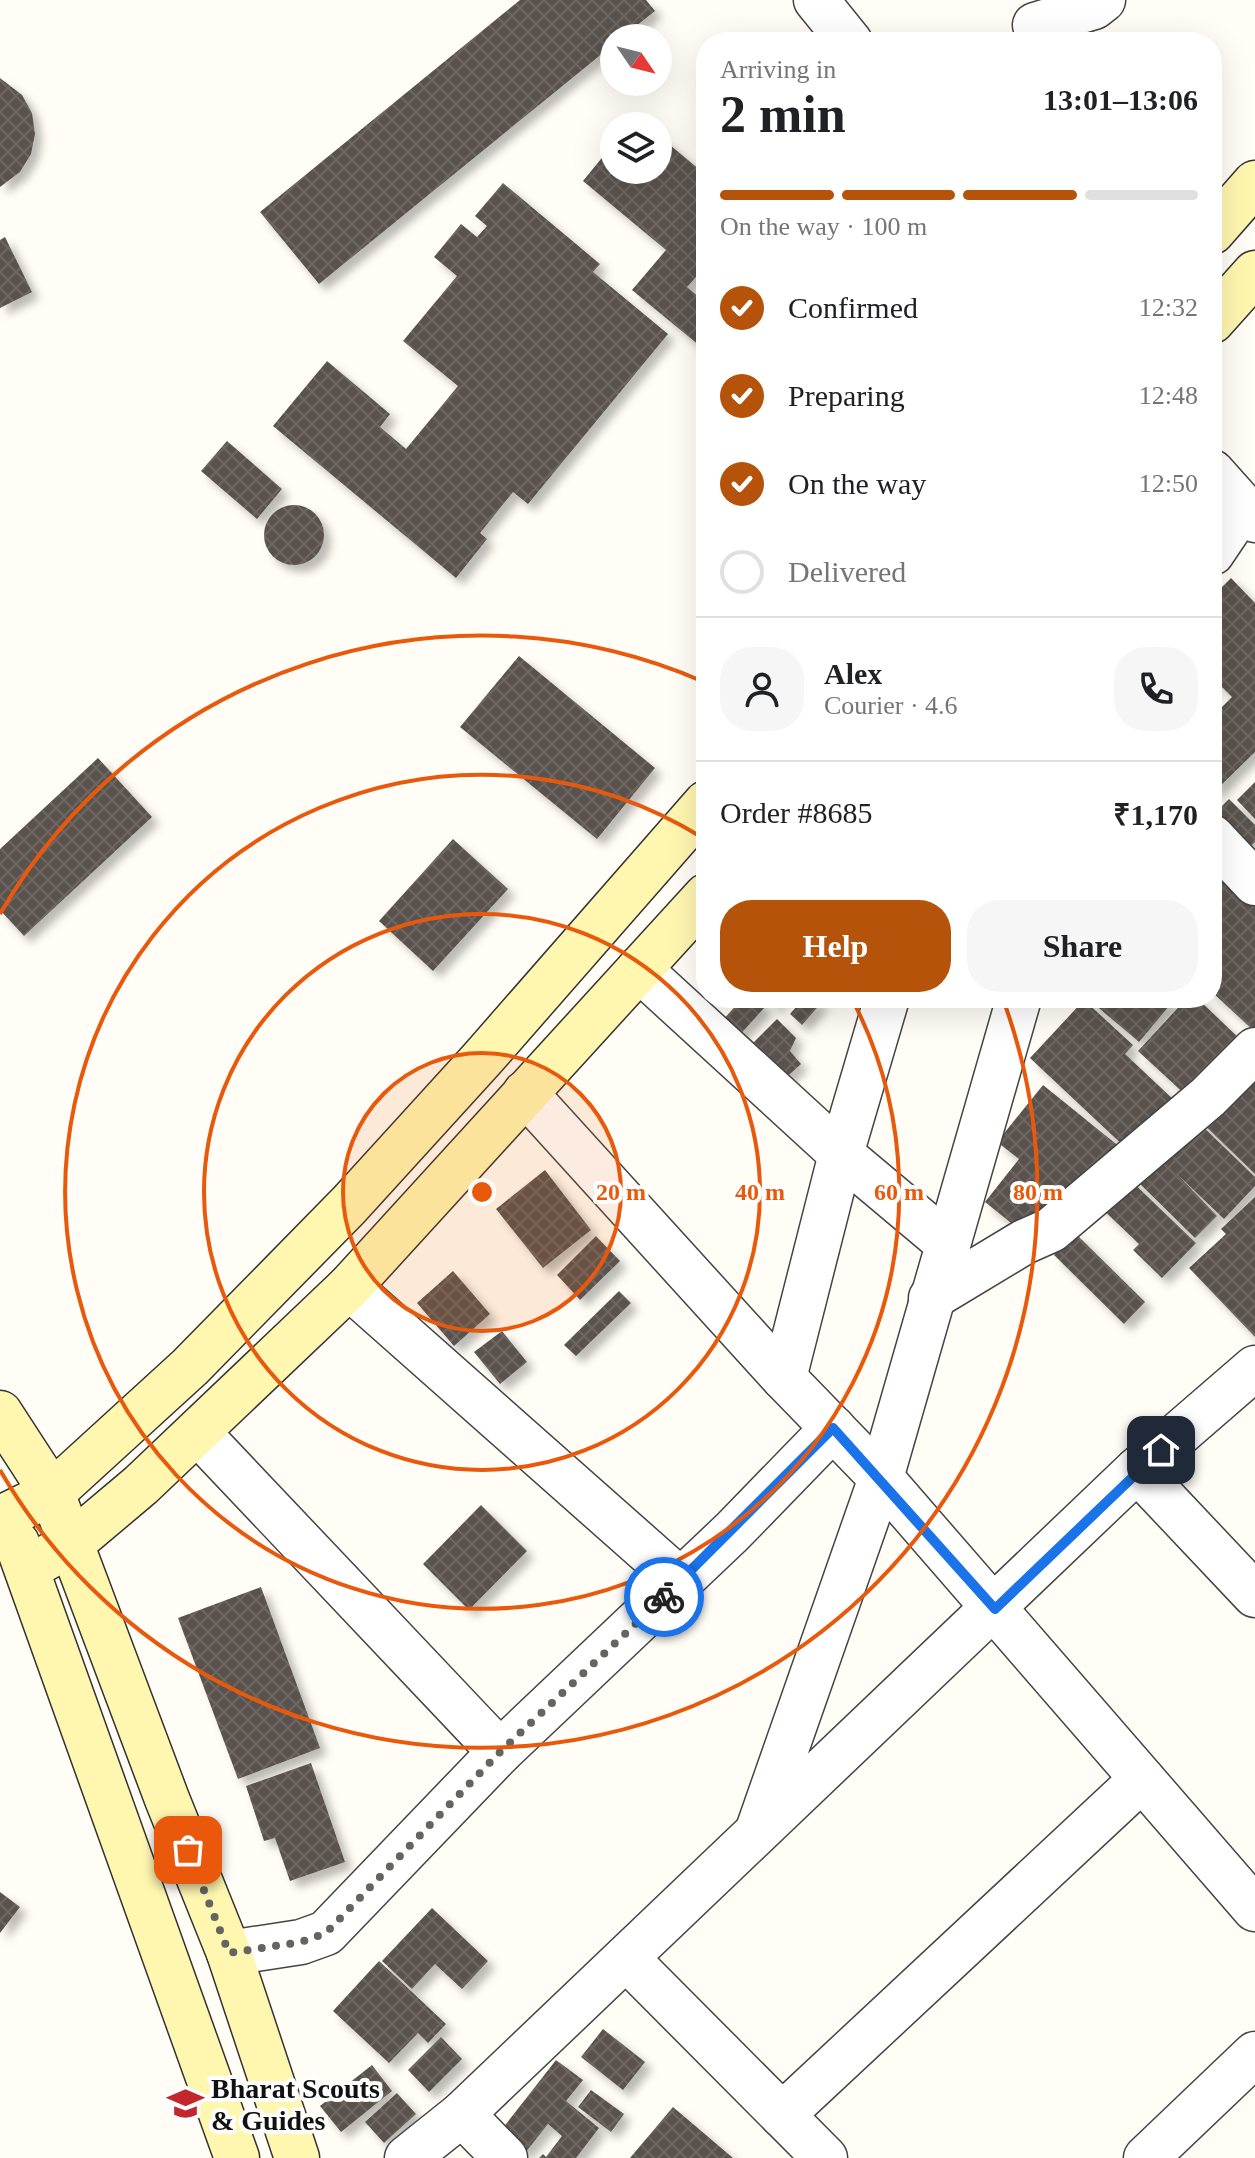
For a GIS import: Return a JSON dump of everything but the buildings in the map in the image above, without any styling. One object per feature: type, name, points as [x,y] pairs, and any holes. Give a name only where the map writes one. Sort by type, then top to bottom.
[{"type":"main road","points":[[1222,221],[1255,183]]},
{"type":"main road","points":[[1222,310],[1255,273]]},
{"type":"main road","points":[[237,2158],[28,1568],[2,1512],[52,1493],[190,1367],[349,1205],[482,1059],[696,814]]},
{"type":"main road","points":[[28,1568],[71,1544],[198,1433],[349,1287],[696,907]]},
{"type":"main road","points":[[0,1413],[52,1493],[229,1953],[297,2158]]},
{"type":"street","points":[[816,0],[842,32]]},
{"type":"street","points":[[1033,22],[1094,7],[1103,0]]},
{"type":"street","points":[[1222,483],[1249,514],[1222,542]]},
{"type":"street","points":[[1222,848],[1255,883]]},
{"type":"street","points":[[639,969],[841,1154],[947,1243]]},
{"type":"street","points":[[784,1378],[841,1154],[884,1008]]},
{"type":"street","points":[[756,1834],[881,1478],[1016,1008]]},
{"type":"street","points":[[931,1298],[1024,1242],[1051,1230],[1208,1097],[1255,1050]]},
{"type":"street","points":[[525,1093],[784,1378],[881,1478],[1255,1909]]},
{"type":"street","points":[[349,1287],[681,1581]]},
{"type":"street","points":[[407,2158],[462,2114],[995,1609],[1137,1470],[1255,1368]]},
{"type":"street","points":[[229,1953],[301,1942],[326,1933],[500,1752],[681,1581],[833,1428]]},
{"type":"street","points":[[198,1433],[500,1752]]},
{"type":"street","points":[[1137,1470],[1255,1595]]},
{"type":"street","points":[[782,2115],[1142,1779]]},
{"type":"street","points":[[626,1958],[825,2158]]},
{"type":"street","points":[[1146,2158],[1255,2054]]},
{"type":"street","points":[[462,2114],[505,2158]]},
{"type":"way so far","points":[[188,1850],[229,1953],[301,1942],[326,1933],[500,1752],[664,1597]]},
{"type":"place","name":"Bharat Scouts & Guides","points":[[185,2104]]},
{"type":"route","points":[[664,1597],[833,1428],[881,1478],[995,1609],[1161,1450]]}]
